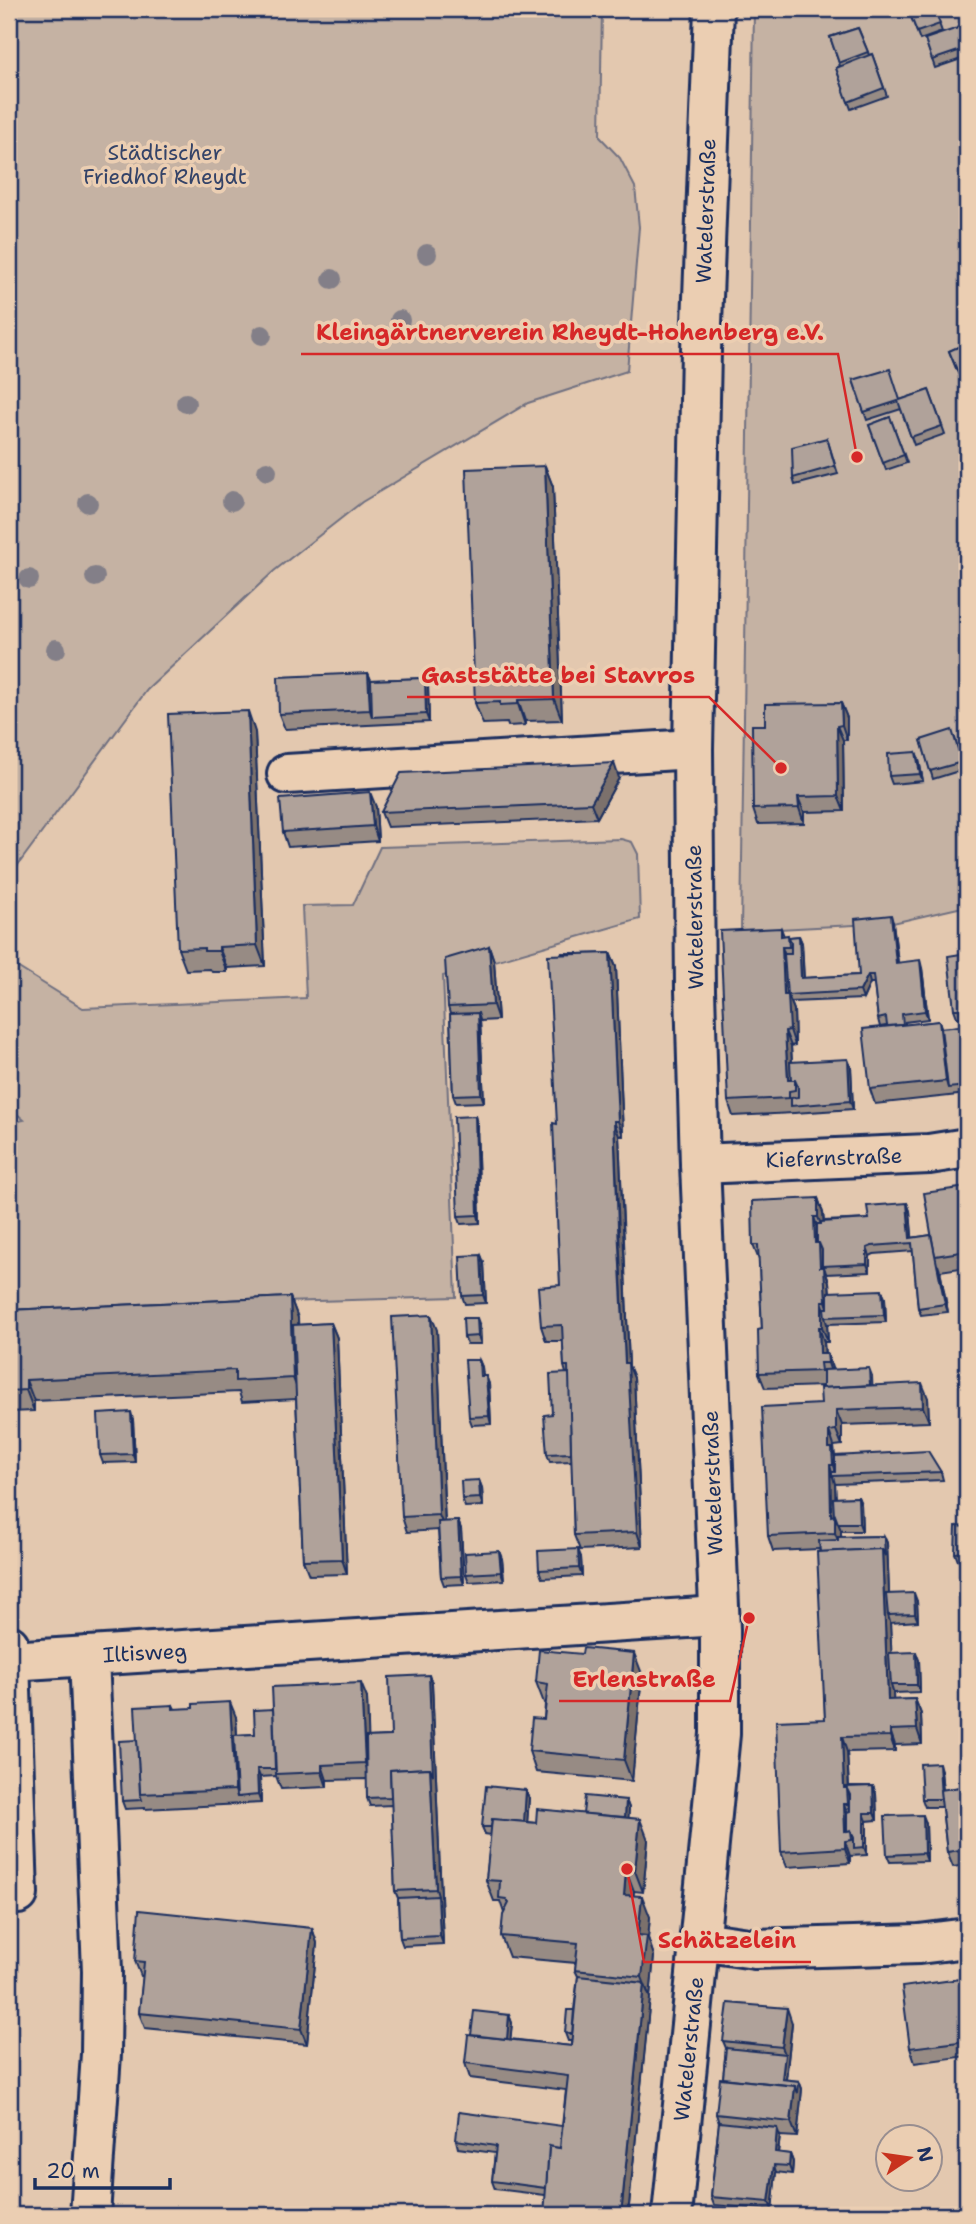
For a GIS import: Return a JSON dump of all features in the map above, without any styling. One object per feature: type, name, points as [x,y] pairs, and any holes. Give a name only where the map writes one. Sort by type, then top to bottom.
[{"type":"street","name":"Watelerstraße","points":[[672,2215],[720,1734],[719,1616],[695,990],[693,749],[701,351],[714,9]]},
{"type":"street","points":[[288,774],[693,749]]},
{"type":"street","name":"Kiefernstraße","points":[[700,1164],[929,1154],[967,1148]]},
{"type":"street","name":"Iltisweg","points":[[90,2215],[101,2054],[102,1971],[89,1672],[719,1616]]},
{"type":"street","points":[[18,1895],[10,1653],[89,1672]]},
{"type":"street","points":[[700,1941],[755,1949],[919,1944],[967,1938]]},
{"type":"green space","name":"Städtischer Friedhof Rheydt","points":[[9,9],[602,9],[600,137],[620,158],[635,187],[639,227],[627,371],[528,403],[362,502],[274,571],[147,690],[9,877]]},
{"type":"green space","points":[[754,9],[967,9],[967,906],[893,923],[741,931]]},
{"type":"green space","points":[[621,839],[632,842],[638,854],[640,919],[443,976],[456,1297],[9,1310],[9,1123],[24,1120],[9,1107],[9,962],[83,1008],[306,998],[302,906],[353,905],[380,847]]},
{"type":"building","points":[[908,9],[934,9],[940,24],[917,32]]},
{"type":"building","points":[[961,27],[967,48],[932,60],[925,39]]},
{"type":"building","points":[[858,28],[868,52],[839,63],[830,37]]},
{"type":"building","points":[[872,54],[884,88],[848,102],[836,68]]},
{"type":"building","points":[[967,343],[967,372],[959,375],[949,351]]},
{"type":"building","points":[[890,369],[900,400],[929,390],[942,426],[911,437],[898,401],[864,412],[853,380]]},
{"type":"building","points":[[890,417],[904,455],[883,463],[869,425]]},
{"type":"building","points":[[827,438],[835,466],[793,478],[792,447]]},
{"type":"building","points":[[545,466],[554,699],[518,700],[518,704],[500,705],[500,702],[475,703],[466,469]]},
{"type":"building","points":[[368,673],[370,710],[279,714],[278,677]]},
{"type":"building","points":[[425,678],[426,714],[372,717],[371,680]]},
{"type":"building","points":[[841,703],[842,725],[837,726],[838,796],[798,797],[799,808],[753,809],[752,725],[765,725],[765,704]]},
{"type":"building","points":[[248,711],[257,945],[219,947],[219,951],[204,951],[204,948],[178,949],[168,714]]},
{"type":"building","points":[[952,730],[962,762],[930,771],[921,740]]},
{"type":"building","points":[[916,752],[920,774],[889,776],[888,754]]},
{"type":"building","points":[[614,763],[591,803],[381,812],[401,773]]},
{"type":"building","points":[[370,792],[373,826],[283,832],[280,799]]},
{"type":"building","points":[[891,915],[896,963],[920,960],[925,1011],[902,1014],[903,1025],[887,1026],[886,1017],[878,1019],[873,975],[868,975],[860,991],[787,995],[784,954],[791,954],[789,937],[799,936],[801,978],[859,975],[855,919]]},
{"type":"building","points":[[781,928],[781,936],[788,935],[789,947],[782,947],[784,995],[788,995],[790,1030],[785,1031],[788,1080],[795,1080],[795,1090],[789,1091],[789,1098],[728,1101],[720,931]]},
{"type":"building","points":[[489,946],[493,1005],[448,1007],[445,959]]},
{"type":"building","points":[[610,953],[618,1121],[614,1121],[618,1226],[637,1532],[574,1535],[568,1366],[564,1366],[562,1325],[541,1326],[538,1287],[560,1285],[553,1123],[557,1124],[548,955]]},
{"type":"building","points":[[967,953],[967,1086],[948,1088],[941,1028],[962,1026],[960,1009],[954,1009],[948,956]]},
{"type":"building","points":[[478,1013],[481,1094],[453,1095],[450,1014]]},
{"type":"building","points":[[939,1021],[946,1081],[870,1089],[863,1029]]},
{"type":"building","points":[[848,1059],[850,1101],[791,1106],[791,1098],[798,1097],[798,1087],[795,1080],[791,1080],[790,1062]]},
{"type":"building","points":[[475,1116],[478,1215],[458,1216],[454,1117]]},
{"type":"building","points":[[967,1187],[967,1251],[935,1256],[924,1193]]},
{"type":"building","points":[[818,1198],[818,1217],[814,1217],[815,1243],[819,1243],[820,1267],[824,1267],[826,1301],[822,1301],[822,1327],[819,1327],[820,1353],[827,1353],[828,1363],[820,1363],[821,1371],[759,1373],[758,1330],[762,1329],[758,1245],[753,1245],[752,1201]]},
{"type":"building","points":[[907,1203],[910,1238],[931,1235],[945,1304],[918,1308],[912,1243],[867,1248],[867,1264],[822,1266],[822,1250],[817,1243],[817,1224],[869,1219],[867,1206]]},
{"type":"building","points":[[481,1255],[483,1295],[462,1296],[460,1256]]},
{"type":"building","points":[[882,1290],[884,1315],[825,1317],[828,1292]]},
{"type":"building","points":[[290,1297],[293,1378],[235,1381],[235,1370],[26,1380],[26,1390],[9,1391],[9,1310]]},
{"type":"building","points":[[431,1315],[439,1515],[402,1517],[392,1317]]},
{"type":"building","points":[[463,1318],[477,1318],[478,1336],[464,1337]]},
{"type":"building","points":[[331,1323],[342,1559],[303,1560],[293,1325]]},
{"type":"building","points":[[465,1360],[479,1360],[480,1376],[486,1376],[489,1416],[469,1417]]},
{"type":"building","points":[[869,1368],[870,1385],[823,1388],[823,1370]]},
{"type":"building","points":[[569,1373],[571,1453],[547,1454],[544,1415],[552,1414],[550,1374]]},
{"type":"building","points":[[922,1383],[923,1407],[836,1410],[836,1430],[829,1431],[833,1465],[830,1465],[831,1516],[835,1515],[835,1533],[768,1536],[762,1407],[821,1404],[820,1388]]},
{"type":"building","points":[[131,1412],[133,1454],[100,1455],[98,1414]]},
{"type":"building","points":[[928,1451],[941,1472],[832,1476],[832,1472],[835,1472],[835,1456]]},
{"type":"building","points":[[479,1480],[480,1498],[462,1499],[461,1481]]},
{"type":"building","points":[[858,1497],[859,1523],[838,1523],[834,1516],[833,1498]]},
{"type":"building","points":[[458,1521],[461,1576],[441,1577],[438,1522]]},
{"type":"building","points":[[956,1526],[967,1527],[967,1552],[955,1553]]},
{"type":"building","points":[[884,1536],[885,1556],[882,1549],[820,1552],[819,1541],[838,1540],[838,1537]]},
{"type":"building","points":[[578,1549],[579,1568],[539,1570],[538,1551]]},
{"type":"building","points":[[882,1549],[888,1700],[915,1699],[917,1729],[890,1730],[890,1736],[842,1737],[844,1788],[847,1788],[848,1804],[844,1804],[845,1831],[851,1830],[852,1840],[845,1841],[845,1848],[781,1852],[776,1721],[825,1719],[817,1552]]},
{"type":"building","points":[[499,1551],[501,1572],[466,1574],[465,1553]]},
{"type":"building","points":[[914,1593],[915,1614],[888,1615],[886,1594]]},
{"type":"building","points":[[583,1648],[634,1653],[624,1760],[529,1751],[532,1718],[544,1719],[548,1684],[536,1682],[539,1650],[582,1654]]},
{"type":"building","points":[[916,1652],[917,1685],[891,1685],[889,1653]]},
{"type":"building","points":[[429,1675],[433,1775],[430,1768],[390,1770],[391,1797],[367,1798],[366,1737],[391,1736],[389,1677]]},
{"type":"building","points":[[361,1683],[365,1763],[322,1765],[322,1772],[276,1774],[272,1687]]},
{"type":"building","points":[[230,1702],[235,1790],[140,1794],[135,1707],[173,1705],[173,1709],[193,1708],[193,1704]]},
{"type":"building","points":[[273,1709],[275,1769],[257,1769],[258,1795],[237,1797],[234,1735],[255,1734],[254,1710]]},
{"type":"building","points":[[137,1740],[142,1800],[122,1801],[119,1741]]},
{"type":"building","points":[[939,1763],[941,1799],[922,1799],[920,1764]]},
{"type":"building","points":[[430,1768],[436,1889],[395,1891],[390,1770]]},
{"type":"building","points":[[486,1786],[526,1790],[524,1822],[492,1819],[491,1827],[482,1827]]},
{"type":"building","points":[[873,1786],[874,1813],[864,1813],[864,1847],[854,1848],[851,1830],[847,1831],[850,1795],[846,1787]]},
{"type":"building","points":[[967,1786],[967,1849],[947,1852],[940,1790]]},
{"type":"building","points":[[585,1796],[626,1800],[625,1817],[583,1814]]},
{"type":"building","points":[[537,1809],[640,1819],[635,1871],[626,1870],[624,1895],[642,1896],[638,1935],[647,1936],[642,1977],[575,1970],[578,1943],[501,1936],[503,1915],[509,1903],[506,1899],[499,1898],[500,1881],[486,1880],[492,1819],[536,1823]]},
{"type":"building","points":[[923,1815],[924,1853],[887,1855],[885,1816]]},
{"type":"building","points":[[438,1896],[440,1936],[400,1938],[398,1898]]},
{"type":"building","points":[[139,1910],[312,1928],[301,2029],[139,2013],[144,1962],[135,1961]]},
{"type":"building","points":[[578,1976],[644,1983],[621,2215],[544,2215],[549,2146],[560,2148],[568,2076],[465,2063],[468,2035],[571,2046]]},
{"type":"building","points":[[967,1978],[967,2041],[910,2048],[902,1987]]},
{"type":"building","points":[[728,2003],[787,2008],[782,2047],[723,2041]]},
{"type":"building","points":[[567,2010],[574,2010],[572,2034],[565,2033]]},
{"type":"building","points":[[474,2011],[509,2015],[507,2039],[471,2035]]},
{"type":"building","points":[[726,2048],[785,2054],[782,2079],[799,2081],[798,2093],[795,2086],[723,2078]]},
{"type":"building","points":[[720,2078],[795,2086],[791,2122],[716,2114]]},
{"type":"building","points":[[459,2112],[562,2126],[560,2148],[549,2146],[546,2188],[492,2181],[496,2146],[456,2140]]},
{"type":"building","points":[[719,2122],[777,2128],[775,2152],[790,2154],[789,2166],[774,2165],[769,2202],[711,2197]]},
{"type":"place","name":"Kleingärtnerverein Rheydt-Hohenberg e.V.","points":[[857,457]]},
{"type":"place","name":"Gaststätte bei Stavros","points":[[781,768]]},
{"type":"place","name":"Erlenstraße","points":[[749,1618]]},
{"type":"place","name":"Schätzelein","points":[[627,1869]]}]
